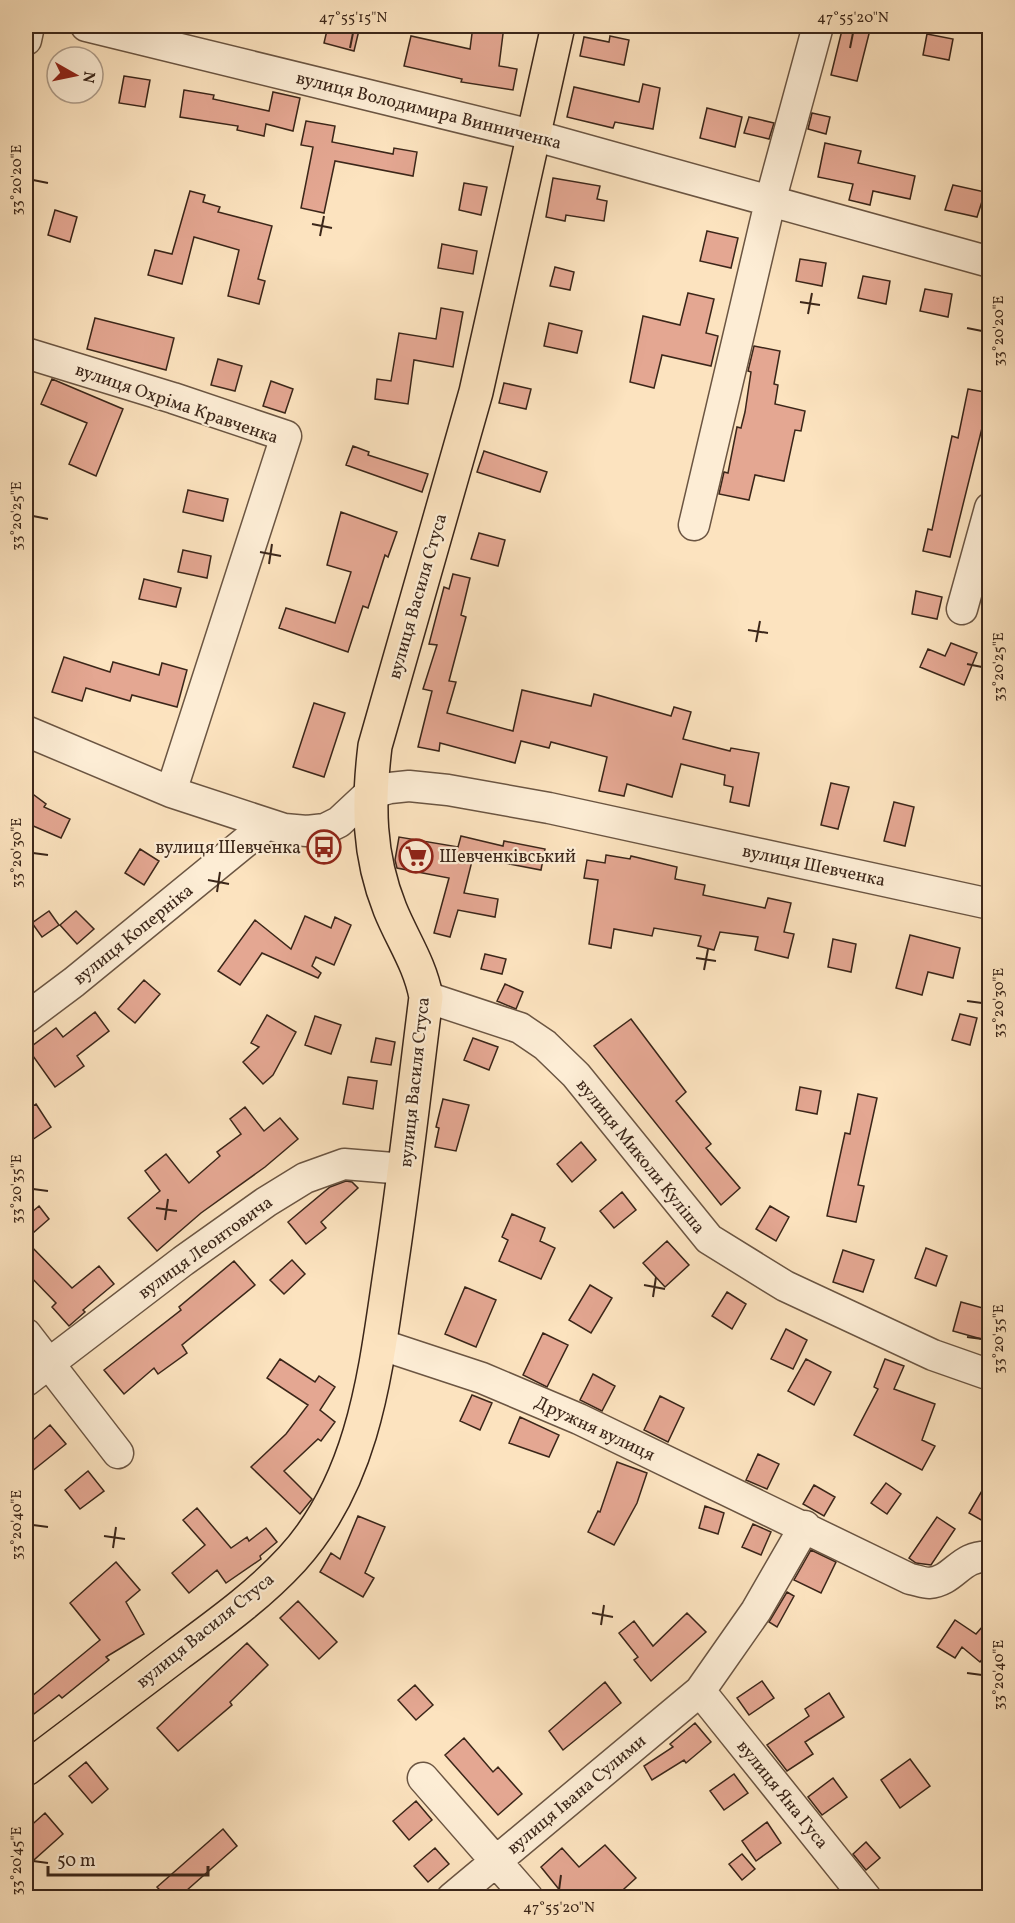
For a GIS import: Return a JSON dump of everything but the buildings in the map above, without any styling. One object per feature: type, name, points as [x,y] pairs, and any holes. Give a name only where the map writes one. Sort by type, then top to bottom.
[{"type":"main road","name":"вулиця Василя Стуса","points":[[26,1769],[237,1610],[292,1559],[329,1506],[355,1452],[369,1400],[379,1344],[405,1169],[426,997],[422,976],[390,910],[379,875],[370,833],[369,794],[381,717],[476,392],[536,136],[558,26]]},
{"type":"street","points":[[26,40],[29,26]]},
{"type":"street","name":"вулиця Володимира Винниченка","points":[[86,26],[536,136],[990,262]]},
{"type":"street","points":[[694,525],[770,202],[818,26]]},
{"type":"street","name":"вулиця Охріма Кравченка","points":[[26,353],[173,398],[286,436],[171,792]]},
{"type":"street","points":[[962,609],[990,508]]},
{"type":"street","points":[[26,731],[171,792],[266,825],[308,831],[325,829],[339,822],[369,794]]},
{"type":"street","name":"вулиця Шевченка","points":[[369,794],[409,786],[448,790],[549,808],[990,904]]},
{"type":"street","name":"вулиця Коперніка","points":[[26,1018],[74,982],[266,825]]},
{"type":"street","name":"вулиця Миколи Куліша","points":[[426,997],[520,1028],[546,1045],[576,1075],[709,1239],[785,1286],[933,1355],[990,1375]]},
{"type":"street","name":"вулиця Леонтовича","points":[[37,1372],[183,1262],[266,1202],[305,1178],[344,1164],[405,1169]]},
{"type":"street","points":[[26,1334],[37,1372],[118,1453]]},
{"type":"street","name":"Дружня вулиця","points":[[379,1344],[482,1378],[568,1414],[910,1579],[930,1583],[950,1575],[962,1562],[977,1555],[990,1557]]},
{"type":"street","points":[[700,1691],[756,1611],[805,1527]]},
{"type":"street","name":"вулиця Івана Сулими","points":[[452,1898],[700,1691]]},
{"type":"street","name":"вулиця Яна Гуса","points":[[700,1691],[866,1898]]},
{"type":"street","points":[[423,1778],[528,1898]]},
{"type":"place","name":"вулиця Шевченка","points":[[324,847]]},
{"type":"place","name":"Шевченківський","points":[[416,856]]}]
